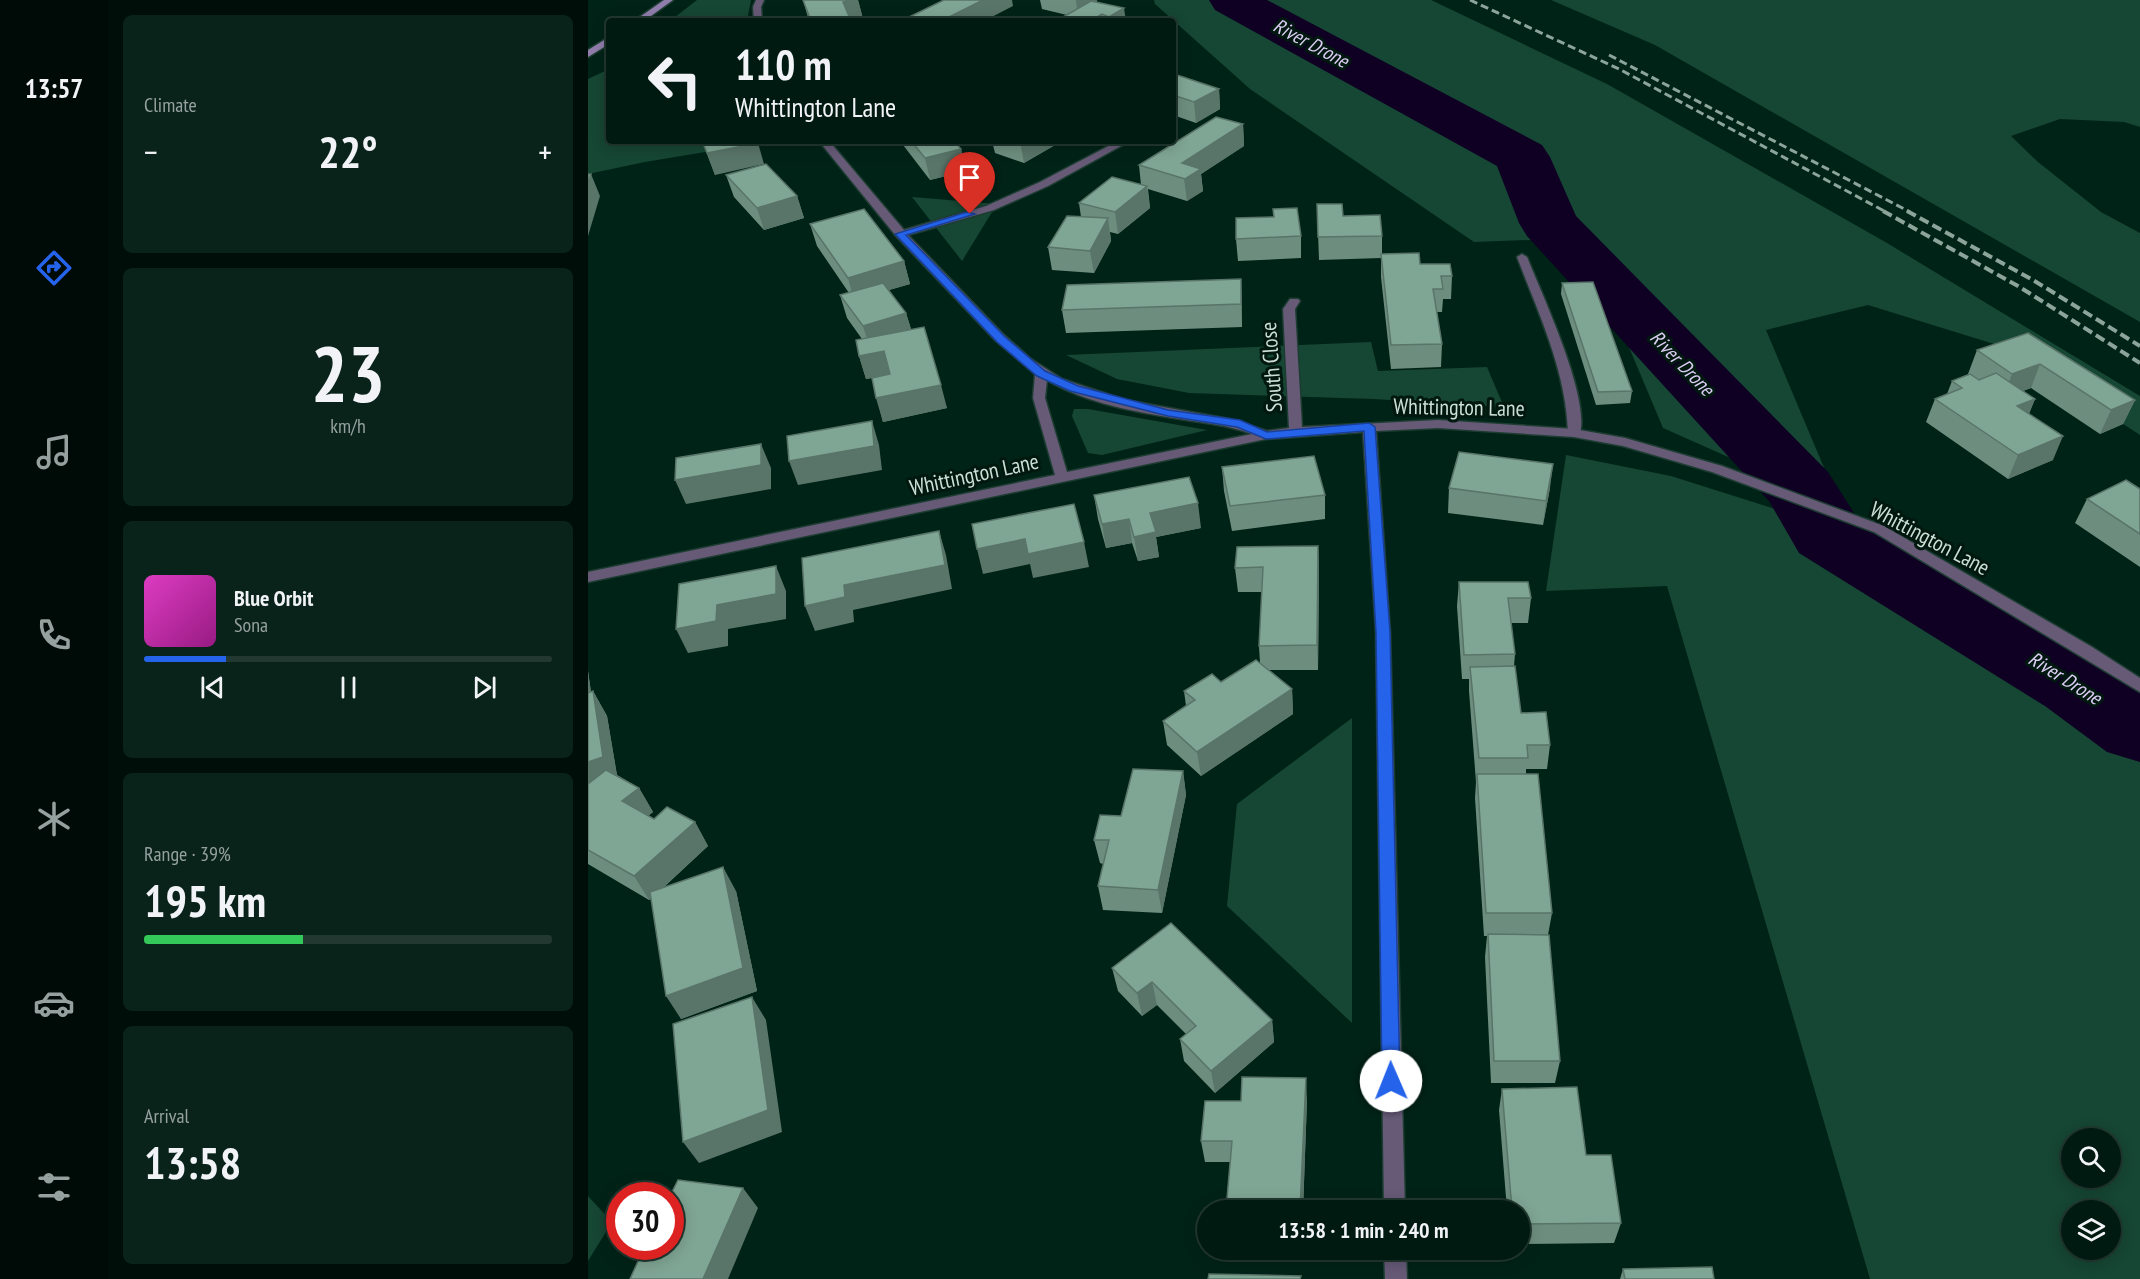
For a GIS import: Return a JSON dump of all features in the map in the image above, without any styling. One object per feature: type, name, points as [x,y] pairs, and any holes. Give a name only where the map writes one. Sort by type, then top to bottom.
[{"type":"main road","points":[[642,18],[669,0]]},
{"type":"main road","points":[[588,54],[606,42]]},
{"type":"street","points":[[758,18],[757,7],[760,0]]},
{"type":"street","points":[[826,144],[900,234],[1001,339],[1041,374],[1074,388],[1120,402],[1168,413],[1240,424],[1266,435]]},
{"type":"street","points":[[900,234],[990,208],[1044,184],[1119,144]]},
{"type":"street","points":[[1522,257],[1568,381],[1575,412],[1574,433]]},
{"type":"street","name":"South Close","points":[[1294,301],[1289,309],[1296,431]]},
{"type":"street","points":[[1041,374],[1039,398],[1062,477]]},
{"type":"street","name":"Whittington Lane","points":[[588,577],[1266,435],[1296,431],[1438,424],[1574,433],[1625,442],[1717,469],[1836,515],[1879,529],[2087,651],[2140,686]]},
{"type":"street","points":[[1369,427],[1383,632],[1394,1200]]},
{"type":"street","points":[[1395,1260],[1396,1279]]},
{"type":"green space","points":[[697,0],[751,0],[748,18],[674,18]]},
{"type":"green space","points":[[1154,0],[1431,0],[1607,84],[1887,243],[2140,396],[2140,435],[2007,348],[1868,305],[1766,330],[1833,489],[1825,500],[1663,428],[1583,238],[1474,242],[1250,89],[1176,23],[1176,18],[1171,18],[1155,4]]},
{"type":"green space","points":[[1551,0],[2140,0],[2140,127],[2124,122],[2060,119],[2011,136],[2038,162],[2101,212],[2140,233],[2140,322],[1655,45]]},
{"type":"green space","points":[[606,70],[606,144],[753,144],[588,174],[588,79]]},
{"type":"green space","points":[[912,197],[997,204],[962,261]]},
{"type":"green space","points":[[1371,342],[1378,371],[1487,367],[1504,407],[1374,399],[1189,393],[1117,379],[1066,355]]},
{"type":"green space","points":[[1074,409],[1088,409],[1207,430],[1102,455],[1088,453],[1072,416]]},
{"type":"green space","points":[[1566,455],[1671,476],[1791,514],[1802,545],[2091,701],[2140,740],[2140,1279],[1870,1279],[1667,586],[1546,591]]},
{"type":"green space","points":[[1352,718],[1352,1023],[1227,906],[1237,804]]},
{"type":"green space","points":[[588,1196],[606,1216],[606,1232],[588,1261]]},
{"type":"building","points":[[803,0],[854,0],[843,2],[850,18],[810,18]]},
{"type":"building","points":[[944,0],[983,0],[947,18],[907,18]]},
{"type":"building","points":[[1091,1],[1124,8],[1109,17],[1102,14],[1095,18],[1061,18]]},
{"type":"building","points":[[1176,76],[1219,89],[1194,102],[1176,96]]},
{"type":"building","points":[[1216,117],[1243,124],[1182,163],[1201,169],[1185,179],[1139,165]]},
{"type":"building","points":[[703,144],[753,144],[707,153]]},
{"type":"building","points":[[913,144],[957,144],[961,149],[925,158]]},
{"type":"building","points":[[766,164],[797,196],[757,208],[726,175]]},
{"type":"building","points":[[1112,177],[1147,186],[1115,212],[1079,203]]},
{"type":"building","points":[[1317,204],[1342,204],[1343,216],[1380,215],[1382,236],[1318,237]]},
{"type":"building","points":[[1297,208],[1301,236],[1236,239],[1236,218],[1274,217],[1273,209]]},
{"type":"building","points":[[864,209],[904,261],[848,278],[810,224]]},
{"type":"building","points":[[1067,216],[1108,218],[1090,251],[1048,247]]},
{"type":"building","points":[[1419,253],[1420,264],[1450,264],[1452,276],[1441,276],[1443,289],[1433,289],[1442,344],[1391,345],[1381,254]]},
{"type":"building","points":[[1241,279],[1241,304],[1062,310],[1067,285]]},
{"type":"building","points":[[1593,282],[1632,391],[1598,392],[1562,283]]},
{"type":"building","points":[[883,283],[906,313],[863,326],[840,295]]},
{"type":"building","points":[[924,327],[941,385],[876,398],[872,378],[890,374],[884,351],[859,356],[856,340]]},
{"type":"building","points":[[2028,333],[2135,400],[2111,410],[2040,364],[2012,374],[1977,350]]},
{"type":"building","points":[[1996,373],[2035,399],[2017,406],[2063,436],[2018,455],[1935,399],[1962,388],[1952,381],[1970,374],[1979,380]]},
{"type":"building","points":[[872,421],[874,446],[789,461],[787,436]]},
{"type":"building","points":[[761,444],[761,465],[675,480],[676,458]]},
{"type":"building","points":[[1459,452],[1553,464],[1546,501],[1449,488]]},
{"type":"building","points":[[1314,456],[1325,495],[1230,506],[1222,467]]},
{"type":"building","points":[[1189,477],[1198,503],[1150,513],[1156,532],[1134,537],[1129,519],[1102,524],[1094,495]]},
{"type":"building","points":[[2126,480],[2140,489],[2140,534],[2087,499]]},
{"type":"building","points":[[1074,504],[1084,542],[1028,554],[1025,539],[977,549],[972,524]]},
{"type":"building","points":[[939,531],[945,565],[844,585],[845,597],[805,606],[802,558]]},
{"type":"building","points":[[1318,546],[1317,645],[1259,646],[1263,567],[1235,568],[1237,547]]},
{"type":"building","points":[[776,566],[776,594],[717,605],[716,621],[676,629],[679,584]]},
{"type":"building","points":[[1459,582],[1528,582],[1531,598],[1508,598],[1515,654],[1464,655]]},
{"type":"building","points":[[1256,660],[1292,689],[1197,752],[1163,721],[1195,700],[1184,691],[1212,674],[1221,682]]},
{"type":"building","points":[[1515,666],[1521,713],[1546,712],[1550,745],[1527,745],[1528,758],[1479,758],[1470,667]]},
{"type":"building","points":[[593,691],[603,757],[588,762],[588,693]]},
{"type":"building","points":[[1133,769],[1183,771],[1158,890],[1098,886],[1109,840],[1094,840],[1100,815],[1121,816]]},
{"type":"building","points":[[606,770],[639,788],[622,801],[654,819],[667,807],[695,822],[634,876],[588,850],[588,784]]},
{"type":"building","points":[[1477,774],[1538,774],[1552,913],[1486,913]]},
{"type":"building","points":[[723,867],[743,968],[666,996],[650,892]]},
{"type":"building","points":[[1171,923],[1272,1020],[1211,1071],[1180,1039],[1196,1026],[1152,982],[1137,993],[1112,968]]},
{"type":"building","points":[[1488,934],[1549,935],[1560,1061],[1494,1061]]},
{"type":"building","points":[[752,997],[768,1110],[683,1142],[673,1024]]},
{"type":"building","points":[[1242,1077],[1306,1078],[1300,1200],[1227,1200],[1232,1141],[1201,1141],[1205,1101],[1241,1101]]},
{"type":"building","points":[[1577,1087],[1586,1155],[1611,1155],[1621,1223],[1530,1224],[1530,1200],[1511,1200],[1502,1089]]},
{"type":"building","points":[[678,1180],[743,1188],[703,1279],[630,1279],[639,1260],[684,1260],[684,1182],[677,1182]]},
{"type":"building","points":[[1712,1267],[1714,1279],[1625,1279],[1623,1269]]},
{"type":"building","points":[[1209,1274],[1301,1276],[1300,1279],[1208,1279]]},
{"type":"waterway","name":"River Drone","points":[[1232,0],[1522,157],[1549,223],[1801,489],[1827,534],[2077,683],[2140,727]]},
{"type":"railway","points":[[1470,0],[1619,69],[1886,212]]},
{"type":"railway","points":[[1609,55],[1910,212]]},
{"type":"railway","points":[[1883,211],[2018,286],[2140,363]]},
{"type":"railway","points":[[1907,211],[2033,280],[2140,346]]},
{"type":"route","points":[[970,214],[900,234],[1001,339],[1041,374],[1074,388],[1120,402],[1168,413],[1240,424],[1266,435],[1369,427],[1383,632],[1391,1081]]}]
